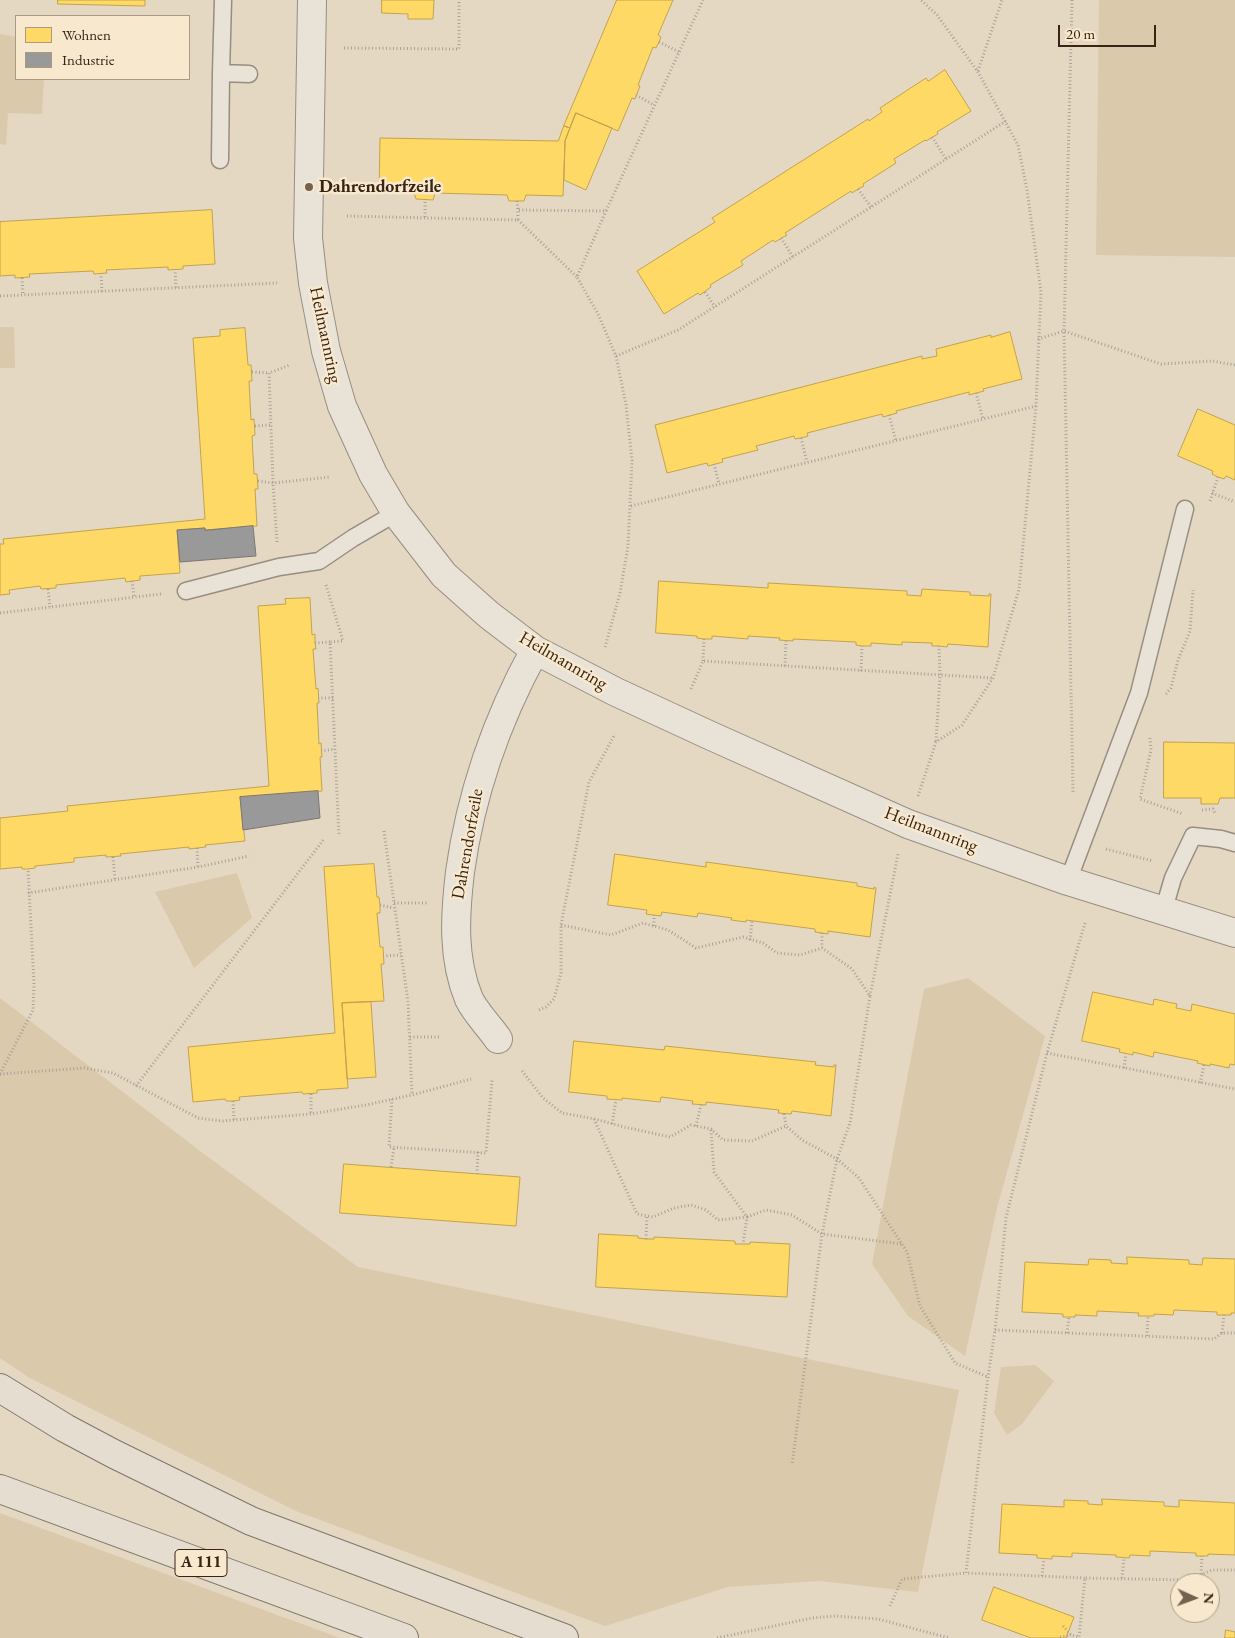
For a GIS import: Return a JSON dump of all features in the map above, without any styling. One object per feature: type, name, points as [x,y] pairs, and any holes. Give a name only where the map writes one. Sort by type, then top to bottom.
[{"type":"highway","points":[[0,1388],[65,1428],[114,1454],[251,1521],[564,1638]]},
{"type":"highway","name":"A 111","points":[[0,1489],[403,1638]]},
{"type":"street","name":"Heilmannring","points":[[312,0],[308,238],[313,283],[326,351],[342,406],[373,474],[396,513],[444,576],[489,615],[536,650],[625,696],[908,824],[1068,881],[1235,933]]},
{"type":"street","name":"Dahrendorfzeile","points":[[498,1039],[470,1000],[458,964],[456,903],[465,837],[477,787],[491,744],[520,678],[536,650]]},
{"type":"lane","points":[[220,160],[223,0]]},
{"type":"lane","points":[[221,73],[249,74]]},
{"type":"lane","points":[[1068,881],[1140,693],[1185,509]]},
{"type":"lane","points":[[186,591],[279,567],[319,561],[353,538],[396,513]]},
{"type":"lane","points":[[1164,912],[1173,878],[1193,836],[1221,839],[1235,843]]},
{"type":"path","points":[[344,48],[459,49],[459,0]]},
{"type":"path","points":[[577,277],[703,0]]},
{"type":"path","points":[[921,0],[937,15],[978,72],[1018,145],[1027,190],[1041,292],[1036,406],[1019,589],[993,678],[962,725],[936,742]]},
{"type":"path","points":[[978,72],[1002,0]]},
{"type":"path","points":[[1072,0],[1064,331],[1073,801]]},
{"type":"path","points":[[659,42],[678,52]]},
{"type":"path","points":[[636,95],[654,105]]},
{"type":"path","points":[[616,356],[678,330],[1006,121]]},
{"type":"path","points":[[932,137],[946,159]]},
{"type":"path","points":[[858,190],[871,208]]},
{"type":"path","points":[[425,199],[425,216]]},
{"type":"path","points":[[517,201],[518,220]]},
{"type":"path","points":[[518,210],[606,211]]},
{"type":"path","points":[[347,216],[425,216],[518,220],[577,277],[598,314],[616,356],[626,404],[631,450],[631,506],[628,546],[620,593],[605,647]]},
{"type":"path","points":[[781,238],[793,257]]},
{"type":"path","points":[[175,269],[176,288]]},
{"type":"path","points":[[101,273],[102,292]]},
{"type":"path","points":[[22,278],[23,295]]},
{"type":"path","points":[[0,296],[277,283]]},
{"type":"path","points":[[705,292],[715,306]]},
{"type":"path","points":[[1038,339],[1064,331],[1161,364],[1212,361],[1235,365]]},
{"type":"path","points":[[252,372],[269,373],[290,365]]},
{"type":"path","points":[[269,373],[273,483],[279,567]]},
{"type":"path","points":[[976,393],[983,419]]},
{"type":"path","points":[[631,506],[1036,406]]},
{"type":"path","points":[[889,415],[896,441]]},
{"type":"path","points":[[255,426],[271,425]]},
{"type":"path","points":[[801,438],[807,462]]},
{"type":"path","points":[[714,464],[719,484]]},
{"type":"path","points":[[258,481],[273,483],[330,477]]},
{"type":"path","points":[[1209,506],[1218,477]]},
{"type":"path","points":[[1212,493],[1235,502]]},
{"type":"path","points":[[315,643],[343,642],[319,561]]},
{"type":"path","points":[[132,581],[134,597]]},
{"type":"path","points":[[1160,701],[1171,688],[1178,660],[1190,631],[1193,586]]},
{"type":"path","points":[[48,589],[50,607]]},
{"type":"path","points":[[0,613],[186,591]]},
{"type":"path","points":[[691,689],[702,661],[704,639]]},
{"type":"path","points":[[785,666],[786,641]]},
{"type":"path","points":[[330,642],[339,836]]},
{"type":"path","points":[[861,671],[862,646]]},
{"type":"path","points":[[908,824],[936,742],[940,676],[939,646]]},
{"type":"path","points":[[702,661],[993,678]]},
{"type":"path","points":[[318,698],[332,698]]},
{"type":"path","points":[[1150,732],[1151,750],[1140,799],[1189,816]]},
{"type":"path","points":[[539,1010],[546,1008],[554,1000],[561,973],[561,925],[589,782],[615,734]]},
{"type":"path","points":[[321,752],[335,749]]},
{"type":"path","points":[[1206,809],[1208,804]]},
{"type":"path","points":[[384,831],[408,1002],[412,1095]]},
{"type":"path","points":[[136,1086],[324,839]]},
{"type":"path","points":[[1082,844],[1158,862]]},
{"type":"path","points":[[198,848],[198,867]]},
{"type":"path","points":[[28,893],[198,867],[249,856]]},
{"type":"path","points":[[113,857],[114,880]]},
{"type":"path","points":[[792,1465],[822,1234],[837,1159],[850,1123],[870,996],[896,859]]},
{"type":"path","points":[[0,1074],[33,1010],[34,984],[28,869]]},
{"type":"path","points":[[394,903],[433,903]]},
{"type":"path","points":[[380,905],[394,908]]},
{"type":"path","points":[[654,915],[654,926]]},
{"type":"path","points":[[750,940],[752,920]]},
{"type":"path","points":[[561,925],[611,935],[643,923],[668,930],[696,948],[742,938],[762,943],[778,953],[800,956],[822,948]]},
{"type":"path","points":[[966,1573],[995,1330],[1006,1218],[1047,1052],[1085,923]]},
{"type":"path","points":[[822,933],[822,948]]},
{"type":"path","points":[[822,948],[852,969],[870,996]]},
{"type":"path","points":[[383,956],[401,955]]},
{"type":"path","points":[[410,1037],[441,1037]]},
{"type":"path","points":[[1047,1052],[1235,1090]]},
{"type":"path","points":[[1124,1068],[1126,1054]]},
{"type":"path","points":[[1200,1082],[1204,1065]]},
{"type":"path","points":[[0,1074],[84,1068],[113,1074],[198,1118],[222,1121],[311,1114],[412,1095],[471,1079]]},
{"type":"path","points":[[522,1071],[543,1098],[562,1113],[670,1137],[691,1125],[711,1129],[724,1140],[752,1141],[786,1126]]},
{"type":"path","points":[[392,1099],[389,1147],[486,1153],[492,1080]]},
{"type":"path","points":[[310,1094],[311,1114]]},
{"type":"path","points":[[612,1124],[616,1100]]},
{"type":"path","points":[[233,1101],[234,1120]]},
{"type":"path","points":[[696,1126],[701,1105]]},
{"type":"path","points":[[784,1114],[786,1126],[802,1140],[837,1159],[859,1178],[907,1252],[920,1306],[955,1363],[988,1377]]},
{"type":"path","points":[[594,1119],[637,1214],[653,1217],[674,1208],[691,1206],[706,1210],[718,1220],[747,1217],[766,1210],[792,1215],[822,1234],[902,1244]]},
{"type":"path","points":[[711,1129],[714,1172],[747,1217],[743,1244]]},
{"type":"path","points":[[391,1167],[394,1148]]},
{"type":"path","points":[[477,1174],[478,1152]]},
{"type":"path","points":[[646,1239],[647,1216]]},
{"type":"path","points":[[1222,1333],[1224,1315]]},
{"type":"path","points":[[1147,1336],[1148,1316]]},
{"type":"path","points":[[1068,1333],[1069,1317]]},
{"type":"path","points":[[995,1330],[1214,1340],[1222,1333],[1235,1333]]},
{"type":"path","points":[[1202,1556],[1202,1573]]},
{"type":"path","points":[[1042,1576],[1044,1558]]},
{"type":"path","points":[[1122,1578],[1124,1558]]},
{"type":"path","points":[[1204,1573],[1212,1570],[1235,1570]]},
{"type":"path","points":[[890,1606],[902,1579],[966,1573],[1170,1579]]},
{"type":"path","points":[[1063,1626],[1071,1635],[1079,1638],[1085,1578]]},
{"type":"path","points":[[717,1638],[812,1618],[835,1616],[878,1619],[949,1638]]},
{"type":"path","points":[[1060,1638],[1071,1635]]},
{"type":"shaded area","points":[[1099,0],[1235,0],[1235,257],[1096,255]]},
{"type":"shaded area","points":[[0,34],[15,37],[15,80],[44,80],[42,114],[8,113],[6,145],[0,144]]},
{"type":"shaded area","points":[[0,327],[14,327],[15,368],[0,368]]},
{"type":"shaded area","points":[[237,873],[252,918],[194,968],[155,892]]},
{"type":"shaded area","points":[[968,978],[1045,1036],[997,1208],[965,1356],[908,1316],[872,1264],[924,989]]},
{"type":"shaded area","points":[[0,998],[204,1154],[358,1267],[959,1390],[918,1592],[820,1581],[728,1587],[605,1626],[296,1511],[28,1377],[0,1358]]},
{"type":"shaded area","points":[[1035,1365],[1054,1381],[1022,1424],[1007,1435],[994,1413],[1001,1367]]},
{"type":"shaded area","points":[[0,1513],[340,1638],[0,1638]]},
{"type":"building: Wohnen","points":[[58,0],[145,0],[145,6],[58,4]]},
{"type":"building: Wohnen","points":[[382,0],[434,0],[433,19],[408,19],[408,14],[382,13]]},
{"type":"building: Wohnen","points":[[617,0],[673,0],[658,35],[661,37],[659,42],[656,48],[653,47],[638,85],[640,86],[635,99],[632,98],[618,131],[576,113],[570,128],[564,126]]},
{"type":"building: Wohnen","points":[[945,70],[971,111],[937,132],[938,134],[894,159],[896,163],[863,184],[864,186],[852,193],[851,191],[785,233],[787,235],[775,242],[773,240],[741,261],[743,265],[710,285],[711,287],[700,295],[698,293],[664,314],[637,271],[715,222],[712,218],[868,119],[869,121],[882,112],[880,108],[926,78],[928,81]]},
{"type":"building: Wohnen","points":[[576,113],[612,128],[586,190],[564,180],[565,141]]},
{"type":"building: Wohnen","points":[[564,126],[570,128],[565,141],[563,196],[526,195],[524,201],[509,201],[507,195],[435,193],[433,200],[416,199],[414,193],[379,192],[380,138],[558,141]]},
{"type":"building: Wohnen","points":[[212,210],[215,264],[183,266],[183,269],[168,270],[168,267],[106,270],[107,273],[94,274],[93,271],[29,274],[30,277],[15,278],[15,275],[0,276],[0,222]]},
{"type":"building: Wohnen","points":[[245,328],[248,365],[251,365],[252,381],[249,381],[251,420],[254,419],[255,435],[252,436],[254,474],[257,474],[258,489],[255,489],[257,526],[177,530],[180,573],[140,576],[140,580],[126,582],[125,578],[56,585],[56,588],[41,589],[40,586],[9,590],[10,594],[0,595],[0,544],[4,544],[3,539],[205,519],[193,338],[220,336],[220,330]]},
{"type":"building: Wohnen","points":[[1010,332],[1022,379],[983,389],[984,391],[969,395],[969,392],[896,411],[897,413],[883,417],[882,414],[807,433],[808,436],[801,438],[795,439],[794,436],[756,446],[758,450],[722,459],[723,462],[708,466],[707,463],[667,473],[655,425],[922,356],[922,359],[937,356],[936,349]]},
{"type":"building: Wohnen","points":[[1198,409],[1235,425],[1235,480],[1226,476],[1224,479],[1218,477],[1212,474],[1213,471],[1178,456]]},
{"type":"building: Wohnen","points":[[659,581],[768,588],[768,583],[907,591],[907,595],[921,596],[922,589],[970,592],[970,595],[989,596],[991,594],[988,647],[948,644],[947,647],[932,646],[932,643],[902,642],[902,645],[871,643],[871,646],[862,646],[856,645],[856,642],[793,639],[793,641],[779,640],[780,638],[748,636],[748,639],[712,636],[712,639],[704,639],[697,638],[697,636],[656,633]]},
{"type":"building: Wohnen","points":[[310,598],[312,635],[315,634],[316,649],[313,649],[319,703],[317,703],[319,744],[321,743],[322,757],[320,757],[322,791],[240,797],[245,841],[205,845],[206,847],[189,849],[189,847],[120,854],[121,856],[106,857],[106,855],[74,858],[74,862],[35,866],[35,868],[28,869],[22,869],[22,867],[0,869],[0,818],[68,811],[67,806],[269,786],[258,606],[286,604],[285,599]]},
{"type":"building: Wohnen","points":[[1164,742],[1235,743],[1235,798],[1220,798],[1218,804],[1201,804],[1201,798],[1164,798]]},
{"type":"building: Wohnen","points":[[615,854],[706,867],[706,862],[857,883],[857,886],[874,889],[874,887],[876,888],[870,937],[828,931],[828,934],[815,932],[815,929],[746,920],[746,922],[731,920],[732,918],[698,913],[697,917],[662,912],[661,916],[646,914],[647,910],[608,905]]},
{"type":"building: Wohnen","points":[[374,864],[377,897],[379,897],[380,905],[380,913],[377,913],[380,947],[383,947],[384,964],[381,964],[384,1001],[342,1003],[348,1088],[317,1090],[317,1093],[303,1094],[302,1092],[239,1097],[240,1100],[233,1101],[226,1101],[225,1099],[193,1102],[188,1047],[335,1033],[324,867]]},
{"type":"building: Wohnen","points":[[1093,992],[1153,1005],[1154,999],[1177,1004],[1176,1008],[1191,1011],[1192,1004],[1235,1014],[1235,1065],[1230,1064],[1229,1068],[1210,1064],[1210,1066],[1197,1063],[1198,1061],[1154,1052],[1153,1057],[1133,1052],[1133,1055],[1119,1052],[1120,1049],[1082,1041]]},
{"type":"building: Wohnen","points":[[371,1002],[376,1077],[347,1079],[342,1003]]},
{"type":"building: Wohnen","points":[[574,1041],[664,1050],[665,1046],[816,1062],[815,1065],[834,1067],[836,1065],[831,1116],[792,1111],[791,1114],[778,1113],[779,1110],[706,1102],[706,1105],[692,1104],[693,1101],[661,1097],[660,1102],[622,1098],[622,1100],[607,1099],[607,1096],[569,1092]]},
{"type":"building: Wohnen","points":[[344,1164],[520,1177],[516,1226],[340,1213]]},
{"type":"building: Wohnen","points":[[599,1234],[638,1236],[638,1238],[646,1239],[654,1239],[654,1237],[735,1241],[735,1244],[750,1244],[750,1242],[790,1244],[787,1297],[596,1287]]},
{"type":"building: Wohnen","points":[[1127,1257],[1189,1260],[1189,1264],[1202,1265],[1203,1258],[1235,1259],[1235,1313],[1231,1313],[1231,1315],[1217,1315],[1217,1312],[1174,1310],[1173,1315],[1154,1314],[1154,1316],[1138,1316],[1139,1313],[1097,1311],[1097,1316],[1075,1315],[1075,1317],[1063,1317],[1063,1314],[1022,1312],[1025,1262],[1088,1265],[1089,1259],[1111,1260],[1111,1263],[1127,1264]]},
{"type":"building: Wohnen","points":[[1102,1499],[1164,1502],[1164,1506],[1179,1507],[1179,1500],[1235,1503],[1235,1555],[1208,1554],[1208,1556],[1196,1556],[1196,1553],[1150,1551],[1150,1556],[1130,1555],[1129,1558],[1116,1557],[1116,1555],[1072,1553],[1072,1557],[1052,1556],[1052,1559],[1037,1558],[1037,1555],[999,1553],[1002,1504],[1064,1507],[1064,1500],[1088,1501],[1088,1504],[1102,1505]]},
{"type":"building: Wohnen","points":[[994,1587],[1074,1617],[1066,1638],[1031,1638],[982,1620]]},
{"type":"building: Wohnen","points":[[1226,1630],[1235,1632],[1235,1638],[1225,1638]]},
{"type":"building: Industrie","points":[[253,526],[256,556],[180,562],[177,530]]},
{"type":"building: Industrie","points":[[318,791],[320,818],[243,830],[240,797]]},
{"type":"place","name":"Dahrendorfzeile","points":[[309,187]]}]
